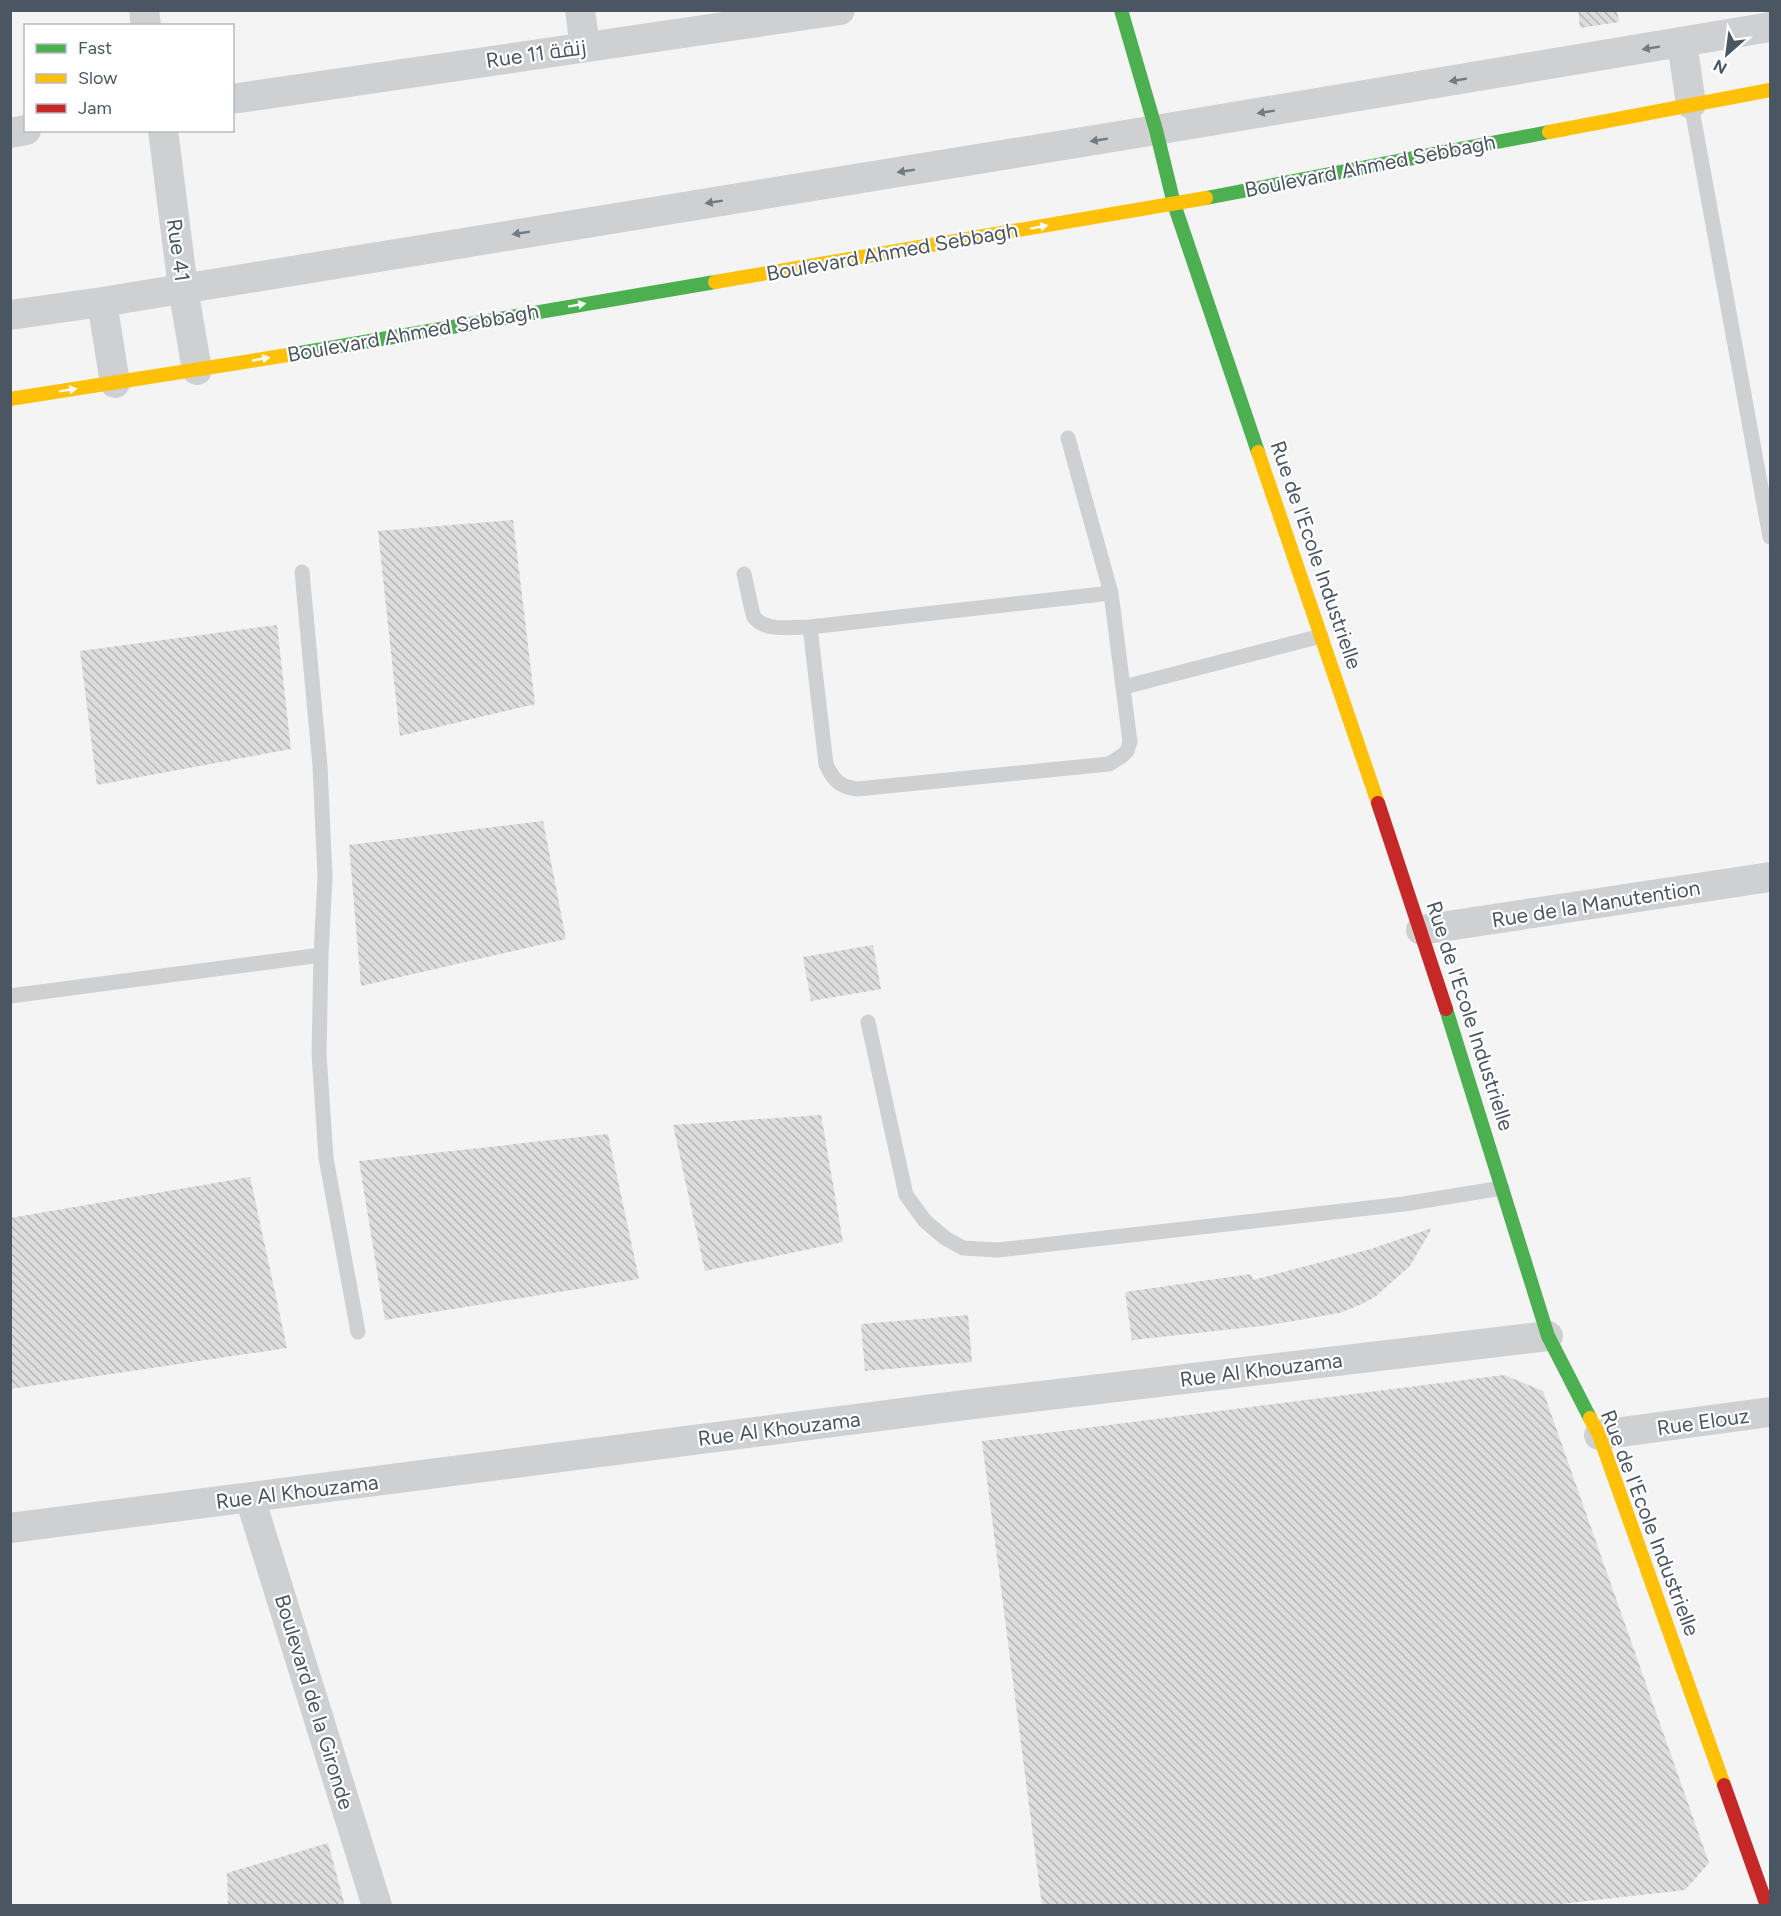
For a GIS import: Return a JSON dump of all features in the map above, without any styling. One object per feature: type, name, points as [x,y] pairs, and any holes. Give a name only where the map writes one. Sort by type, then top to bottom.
[{"type":"street","points":[[580,10],[585,47]]},
{"type":"street","name":"Rue 11 زنقة","points":[[234,99],[840,10]]},
{"type":"street","name":"Rue de l'Ecole Industrielle","points":[[1121,10],[1156,130],[1174,204],[1421,930],[1548,1336],[1599,1435],[1764,1872],[1767,1905]]},
{"type":"street","points":[[10,315],[102,302],[1156,130],[1770,27]]},
{"type":"street","points":[[1682,43],[1691,104]]},
{"type":"street","name":"Boulevard Ahmed Sebbagh","points":[[10,399],[197,370],[1174,204],[1770,90]]},
{"type":"street","name":"Rue 41","points":[[162,132],[183,288],[197,370]]},
{"type":"street","points":[[102,302],[115,383]]},
{"type":"street","name":"Rue de la Manutention","points":[[1421,930],[1770,877]]},
{"type":"street","name":"Rue Al Khouzama","points":[[10,1528],[965,1405],[1548,1336]]},
{"type":"street","name":"Rue Elouz","points":[[1599,1435],[1770,1412]]},
{"type":"street","name":"Boulevard de la Gironde","points":[[250,1498],[377,1905]]},
{"type":"lane","points":[[1691,104],[1770,537]]},
{"type":"lane","points":[[810,627],[826,764],[831,777],[845,788],[857,789],[1115,762],[1127,751],[1130,742],[1111,592],[1068,438]]},
{"type":"lane","points":[[302,572],[320,766],[325,877],[319,1054],[326,1158],[358,1332]]},
{"type":"lane","points":[[744,574],[754,617],[763,624],[774,627],[810,627],[1111,592]]},
{"type":"lane","points":[[1124,687],[1321,636]]},
{"type":"lane","points":[[10,996],[321,955]]},
{"type":"lane","points":[[867,1022],[906,1195],[925,1221],[945,1238],[963,1248],[998,1250],[1358,1210],[1502,1188]]},
{"type":"building","points":[[1578,10],[1617,10],[1619,22],[1580,28]]},
{"type":"building","points":[[513,520],[535,704],[400,736],[378,531]]},
{"type":"building","points":[[277,625],[291,749],[97,785],[80,651]]},
{"type":"building","points":[[543,821],[566,939],[361,986],[349,845]]},
{"type":"building","points":[[873,945],[881,989],[811,1001],[803,957]]},
{"type":"building","points":[[821,1115],[843,1242],[705,1271],[673,1125]]},
{"type":"building","points":[[608,1134],[639,1279],[385,1320],[359,1161]]},
{"type":"building","points":[[250,1177],[287,1348],[10,1389],[10,1218]]},
{"type":"building","points":[[1432,1228],[1410,1266],[1375,1297],[1339,1313],[1270,1325],[1132,1340],[1125,1292],[1251,1274],[1253,1280],[1371,1249]]},
{"type":"building","points":[[968,1315],[972,1362],[865,1371],[861,1324]]},
{"type":"building","points":[[1504,1375],[1543,1391],[1709,1863],[1685,1890],[1543,1906],[1042,1906],[982,1441]]},
{"type":"building","points":[[328,1843],[345,1906],[228,1906],[227,1873]]},
{"type":"traffic: fast","points":[[1121,10],[1156,130],[1174,204],[1258,452]]},
{"type":"traffic: fast","points":[[1206,198],[1549,132]]},
{"type":"traffic: fast","points":[[288,355],[715,282]]},
{"type":"traffic: fast","points":[[1446,1009],[1548,1336],[1590,1418]]},
{"type":"traffic: slow","points":[[1549,132],[1770,90]]},
{"type":"traffic: slow","points":[[715,282],[1206,198]]},
{"type":"traffic: slow","points":[[10,399],[288,355]]},
{"type":"traffic: slow","points":[[1258,452],[1378,803]]},
{"type":"traffic: slow","points":[[1590,1418],[1599,1435],[1724,1785]]},
{"type":"traffic: jam","points":[[1378,803],[1446,1009]]},
{"type":"traffic: jam","points":[[1724,1785],[1767,1906]]}]
